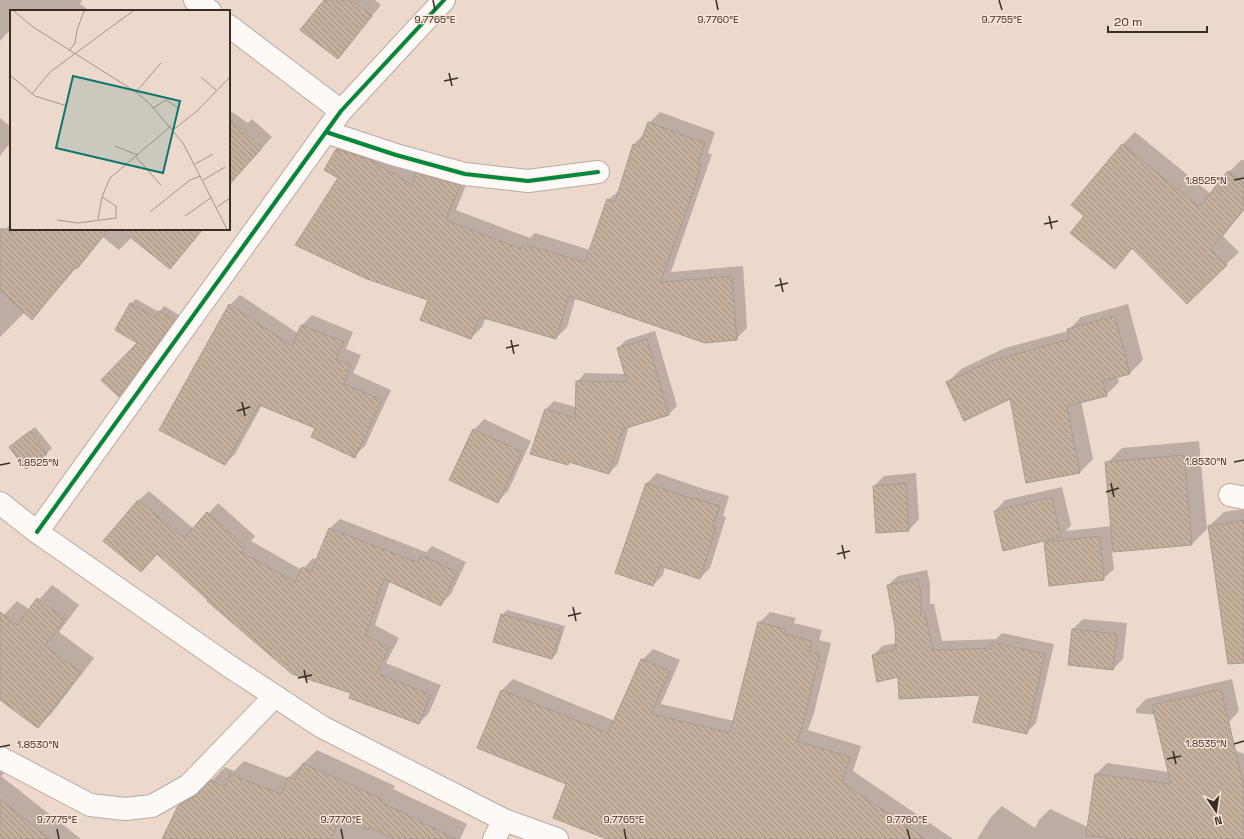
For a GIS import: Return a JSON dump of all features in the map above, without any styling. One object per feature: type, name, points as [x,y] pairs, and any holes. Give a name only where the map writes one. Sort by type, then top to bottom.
[{"type":"street","points":[[195,0],[209,10]]},
{"type":"street","points":[[37,532],[341,111],[444,0]]},
{"type":"street","points":[[230,27],[341,111]]},
{"type":"street","points":[[326,132],[396,155],[465,174],[528,181],[598,172]]},
{"type":"street","points":[[0,504],[37,532],[229,666],[322,727],[504,820],[557,839]]},
{"type":"street","points":[[1,758],[90,805],[124,809],[152,806],[189,785],[275,696]]},
{"type":"street","points":[[494,839],[504,820]]},
{"type":"building","points":[[324,0],[351,0],[372,16],[338,59],[300,30]]},
{"type":"building","points":[[230,120],[262,148],[230,184]]},
{"type":"building","points":[[648,122],[705,143],[698,164],[701,165],[694,189],[661,282],[732,276],[737,340],[705,343],[569,296],[556,339],[480,317],[471,339],[420,320],[428,300],[367,279],[295,245],[338,178],[324,170],[336,149],[369,159],[412,185],[416,173],[460,185],[446,220],[521,249],[523,244],[585,262],[607,199],[615,202],[633,144],[639,146]]},
{"type":"building","points":[[1122,144],[1199,207],[1228,171],[1244,184],[1244,209],[1211,249],[1227,265],[1187,304],[1132,248],[1115,269],[1070,233],[1084,216],[1071,205]]},
{"type":"building","points":[[0,229],[108,230],[77,269],[75,267],[32,320],[0,290]]},
{"type":"building","points":[[121,230],[202,230],[170,269]]},
{"type":"building","points":[[130,303],[155,317],[159,311],[175,320],[119,397],[101,380],[137,343],[115,330]]},
{"type":"building","points":[[229,304],[292,346],[301,325],[344,342],[336,359],[351,365],[344,384],[382,400],[355,458],[311,437],[315,428],[259,405],[225,465],[159,430]]},
{"type":"building","points":[[1115,316],[1130,374],[1103,381],[1107,396],[1067,406],[1080,473],[1026,483],[1010,399],[964,421],[946,382],[991,361],[1070,339],[1067,329]]},
{"type":"building","points":[[647,339],[669,415],[623,429],[609,474],[569,462],[568,465],[530,454],[545,409],[575,418],[576,381],[627,382],[617,348]]},
{"type":"building","points":[[473,429],[522,452],[498,503],[449,480]]},
{"type":"building","points":[[30,431],[47,454],[26,469],[9,447]]},
{"type":"building","points":[[1184,455],[1192,545],[1113,552],[1105,462]]},
{"type":"building","points":[[646,483],[693,499],[694,498],[720,506],[713,526],[716,527],[700,579],[660,566],[653,586],[615,573]]},
{"type":"building","points":[[906,483],[909,531],[876,533],[873,486]]},
{"type":"building","points":[[1052,497],[1061,537],[1003,551],[994,511]]},
{"type":"building","points":[[138,500],[184,538],[207,512],[246,547],[241,552],[295,582],[302,567],[311,572],[329,528],[418,563],[421,555],[457,572],[441,606],[384,579],[366,635],[389,648],[377,673],[431,695],[419,724],[349,698],[351,693],[292,674],[207,601],[208,600],[157,554],[141,572],[103,541]]},
{"type":"building","points":[[1244,520],[1244,663],[1228,664],[1208,526]]},
{"type":"building","points":[[1100,536],[1104,580],[1049,586],[1044,542]]},
{"type":"building","points":[[918,579],[921,593],[921,613],[925,613],[933,650],[990,648],[992,642],[1045,654],[1027,734],[973,722],[980,695],[899,699],[898,677],[877,682],[872,655],[896,650],[895,626],[887,585]]},
{"type":"building","points":[[37,598],[65,619],[45,646],[81,672],[38,728],[0,700],[0,612],[17,625]]},
{"type":"building","points":[[501,614],[561,631],[552,659],[493,642]]},
{"type":"building","points":[[758,622],[785,629],[784,634],[812,641],[809,651],[820,654],[803,725],[797,741],[850,757],[842,782],[926,839],[607,839],[553,818],[566,784],[477,748],[501,690],[608,733],[641,659],[670,671],[651,714],[730,733]]},
{"type":"building","points":[[1072,629],[1117,634],[1113,670],[1068,665]]},
{"type":"building","points":[[1221,689],[1244,787],[1244,839],[1115,839],[1086,835],[1095,774],[1171,784],[1152,705]]},
{"type":"building","points":[[303,763],[382,799],[381,802],[456,839],[395,839],[369,827],[368,830],[341,817],[331,839],[162,839],[178,806],[195,796],[211,780],[224,787],[230,774],[281,794],[288,777],[295,780]]},
{"type":"building","points":[[0,799],[50,839],[0,839]]},
{"type":"cycle path","points":[[37,532],[341,111],[444,0]]},
{"type":"cycle path","points":[[326,132],[396,155],[465,174],[528,181],[598,172]]}]
